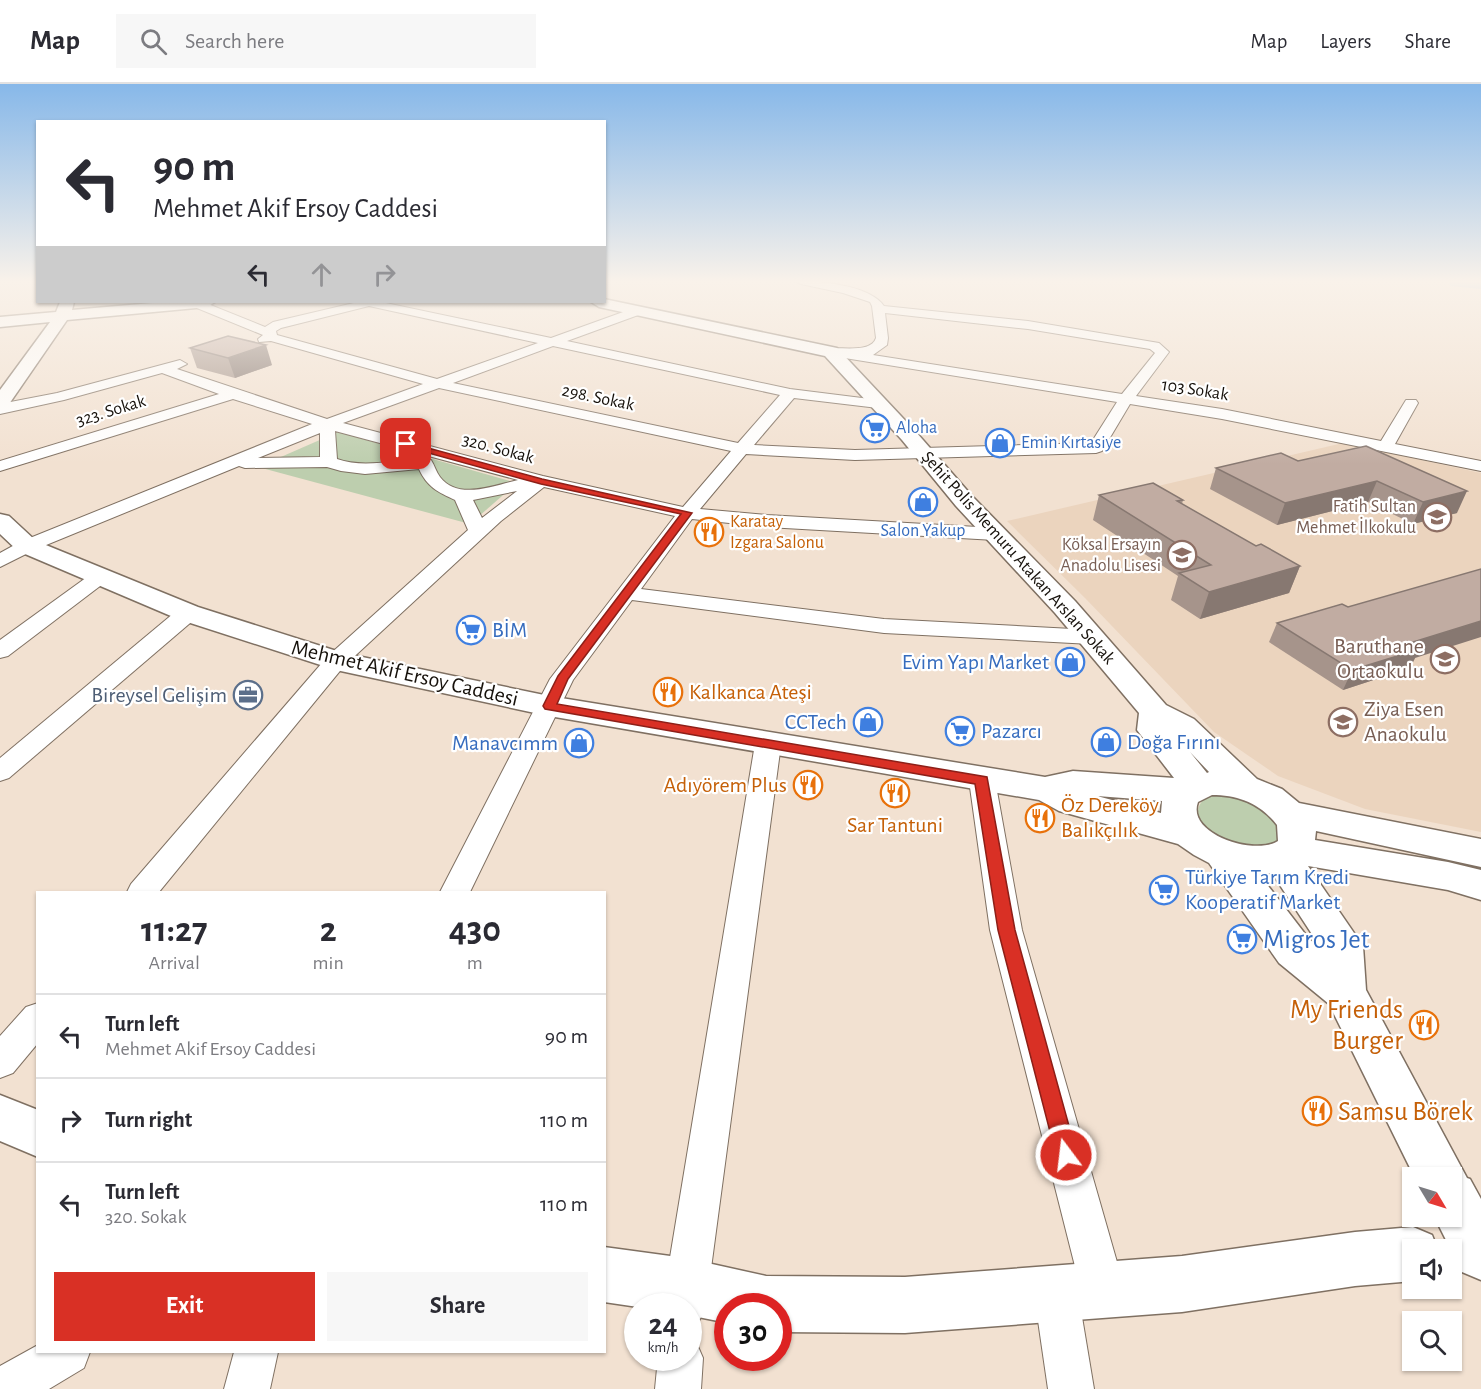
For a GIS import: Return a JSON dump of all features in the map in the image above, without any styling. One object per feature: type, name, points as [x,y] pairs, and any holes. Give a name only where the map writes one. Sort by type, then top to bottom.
[{"type":"street","points":[[0,403],[42,342]]},
{"type":"street","name":"298. Sokak","points":[[293,342],[439,384],[743,449],[855,455],[1096,448],[1126,399]]},
{"type":"street","points":[[0,561],[27,546],[327,424],[553,342],[790,393],[878,404]]},
{"type":"street","points":[[783,342],[831,352],[871,351],[881,342]]},
{"type":"street","points":[[1126,399],[1162,352],[1154,346],[1129,342]]},
{"type":"street","name":"103 Sokak","points":[[831,352],[1222,414],[1481,466]]},
{"type":"street","name":"Şehit Polis Memuru Atakan Arslan Sokak","points":[[831,352],[1091,637],[1155,712]]},
{"type":"street","points":[[0,409],[59,397],[196,359]]},
{"type":"street","name":"320. Sokak","points":[[164,369],[327,424],[541,481],[687,513],[767,521],[995,534]]},
{"type":"street","points":[[456,891],[562,678],[687,513],[790,393]]},
{"type":"street","name":"323. Sokak","points":[[0,466],[233,394]]},
{"type":"street","points":[[1386,446],[1411,403]]},
{"type":"street","points":[[327,424],[329,462]]},
{"type":"street","points":[[229,464],[329,462],[340,468],[367,470],[411,463],[425,464],[445,455]]},
{"type":"street","points":[[425,464],[432,479],[440,488],[463,497],[541,481]]},
{"type":"street","points":[[143,891],[336,660],[478,531],[541,481]]},
{"type":"street","points":[[463,497],[478,531]]},
{"type":"street","name":"Mehmet Akif Ersoy Caddesi","points":[[0,521],[27,546],[188,613],[336,660],[549,706],[982,780],[1047,789]]},
{"type":"street","points":[[0,651],[100,576]]},
{"type":"street","points":[[625,593],[884,626],[1091,637]]},
{"type":"street","points":[[0,772],[188,613]]},
{"type":"street","points":[[1192,788],[1154,730],[1155,712],[1182,726],[1245,787]]},
{"type":"street","points":[[684,1293],[768,744]]},
{"type":"street","points":[[982,780],[1006,930],[1079,1292],[1071,1389]]},
{"type":"street","points":[[1047,789],[1073,783],[1192,788],[1212,783],[1245,787],[1262,793],[1288,813],[1297,826],[1299,839],[1288,854]]},
{"type":"street","points":[[1192,788],[1180,799],[1178,810],[1182,822],[1207,844],[1294,951],[1344,991],[1436,1167]]},
{"type":"street","points":[[1047,789],[1072,802],[1207,844],[1244,860],[1264,861],[1288,854],[1448,876],[1481,885]]},
{"type":"street","points":[[1288,813],[1481,853]]},
{"type":"street","points":[[1288,854],[1342,946],[1344,991]]},
{"type":"street","points":[[0,1062],[36,1019]]},
{"type":"street","points":[[0,1118],[36,1133]]},
{"type":"street","points":[[1462,1222],[1473,1250]]},
{"type":"street","points":[[702,1298],[766,1304],[905,1305],[1182,1284],[1355,1259],[1402,1255]]},
{"type":"street","points":[[606,1275],[673,1293]]},
{"type":"street","points":[[5,1389],[66,1353]]},
{"type":"street","points":[[247,1389],[256,1353]]},
{"type":"street","points":[[678,1389],[679,1371]]},
{"type":"shaded area","points":[[1343,443],[1481,473],[1481,832],[1365,809],[1278,776],[1214,732],[1007,521]]},
{"type":"green space","points":[[338,432],[517,483],[470,524],[258,467]]},
{"type":"green space","points":[[1212,794],[1253,798],[1282,824],[1278,841],[1263,846],[1246,845],[1229,841],[1215,834],[1204,824],[1198,814],[1200,803]]},
{"type":"building","points":[[209,342],[253,342],[266,345],[228,358],[190,348]]},
{"type":"building","points":[[1366,446],[1467,491],[1423,502],[1377,481],[1285,503],[1216,468],[1281,453],[1298,461]]},
{"type":"building","points":[[1153,483],[1183,500],[1177,501],[1256,546],[1261,544],[1300,566],[1209,592],[1179,573],[1211,565],[1099,495]]},
{"type":"building","name":"Baruthane Ortaokulu","points":[[1481,569],[1481,621],[1410,643],[1420,649],[1352,670],[1277,623],[1342,604],[1348,607]]},
{"type":"place","name":"Aloha","points":[[875,428]]},
{"type":"place","name":"Emin Kırtasiye","points":[[1000,443]]},
{"type":"place","name":"Salon Yakup","points":[[923,502]]},
{"type":"place","name":"Fatih Sultan Mehmet İlkokulu","points":[[1437,517]]},
{"type":"place","name":"Karatay Izgara Salonu","points":[[709,532]]},
{"type":"place","name":"Köksal Ersayın Anadolu Lisesi","points":[[1182,555]]},
{"type":"place","name":"BİM","points":[[471,630]]},
{"type":"place","name":"Baruthane Ortaokulu","points":[[1445,659]]},
{"type":"place","name":"Evim Yapı Market","points":[[1070,662]]},
{"type":"place","name":"Kalkanca Ateşi","points":[[668,692]]},
{"type":"place","name":"Bireysel Gelişim","points":[[248,695]]},
{"type":"place","name":"CCTech","points":[[868,722]]},
{"type":"place","name":"Ziya Esen Anaokulu","points":[[1343,722]]},
{"type":"place","name":"Pazarcı","points":[[960,731]]},
{"type":"place","name":"Doğa Fırını","points":[[1106,742]]},
{"type":"place","name":"Manavcımm","points":[[579,743]]},
{"type":"place","name":"Adıyörem Plus","points":[[808,785]]},
{"type":"place","name":"Sar Tantuni","points":[[895,793]]},
{"type":"place","name":"Öz Dereköy Balıkçılık","points":[[1040,818]]},
{"type":"place","name":"Türkiye Tarım Kredi Kooperatif Market","points":[[1164,890]]},
{"type":"place","name":"Migros Jet","points":[[1242,939]]},
{"type":"place","name":"My Friends Burger","points":[[1424,1025]]},
{"type":"place","name":"Samsu Börek","points":[[1317,1111]]},
{"type":"route","points":[[406,444],[541,481],[687,513],[562,678],[549,706],[982,780],[1006,930],[1066,1155]]}]
